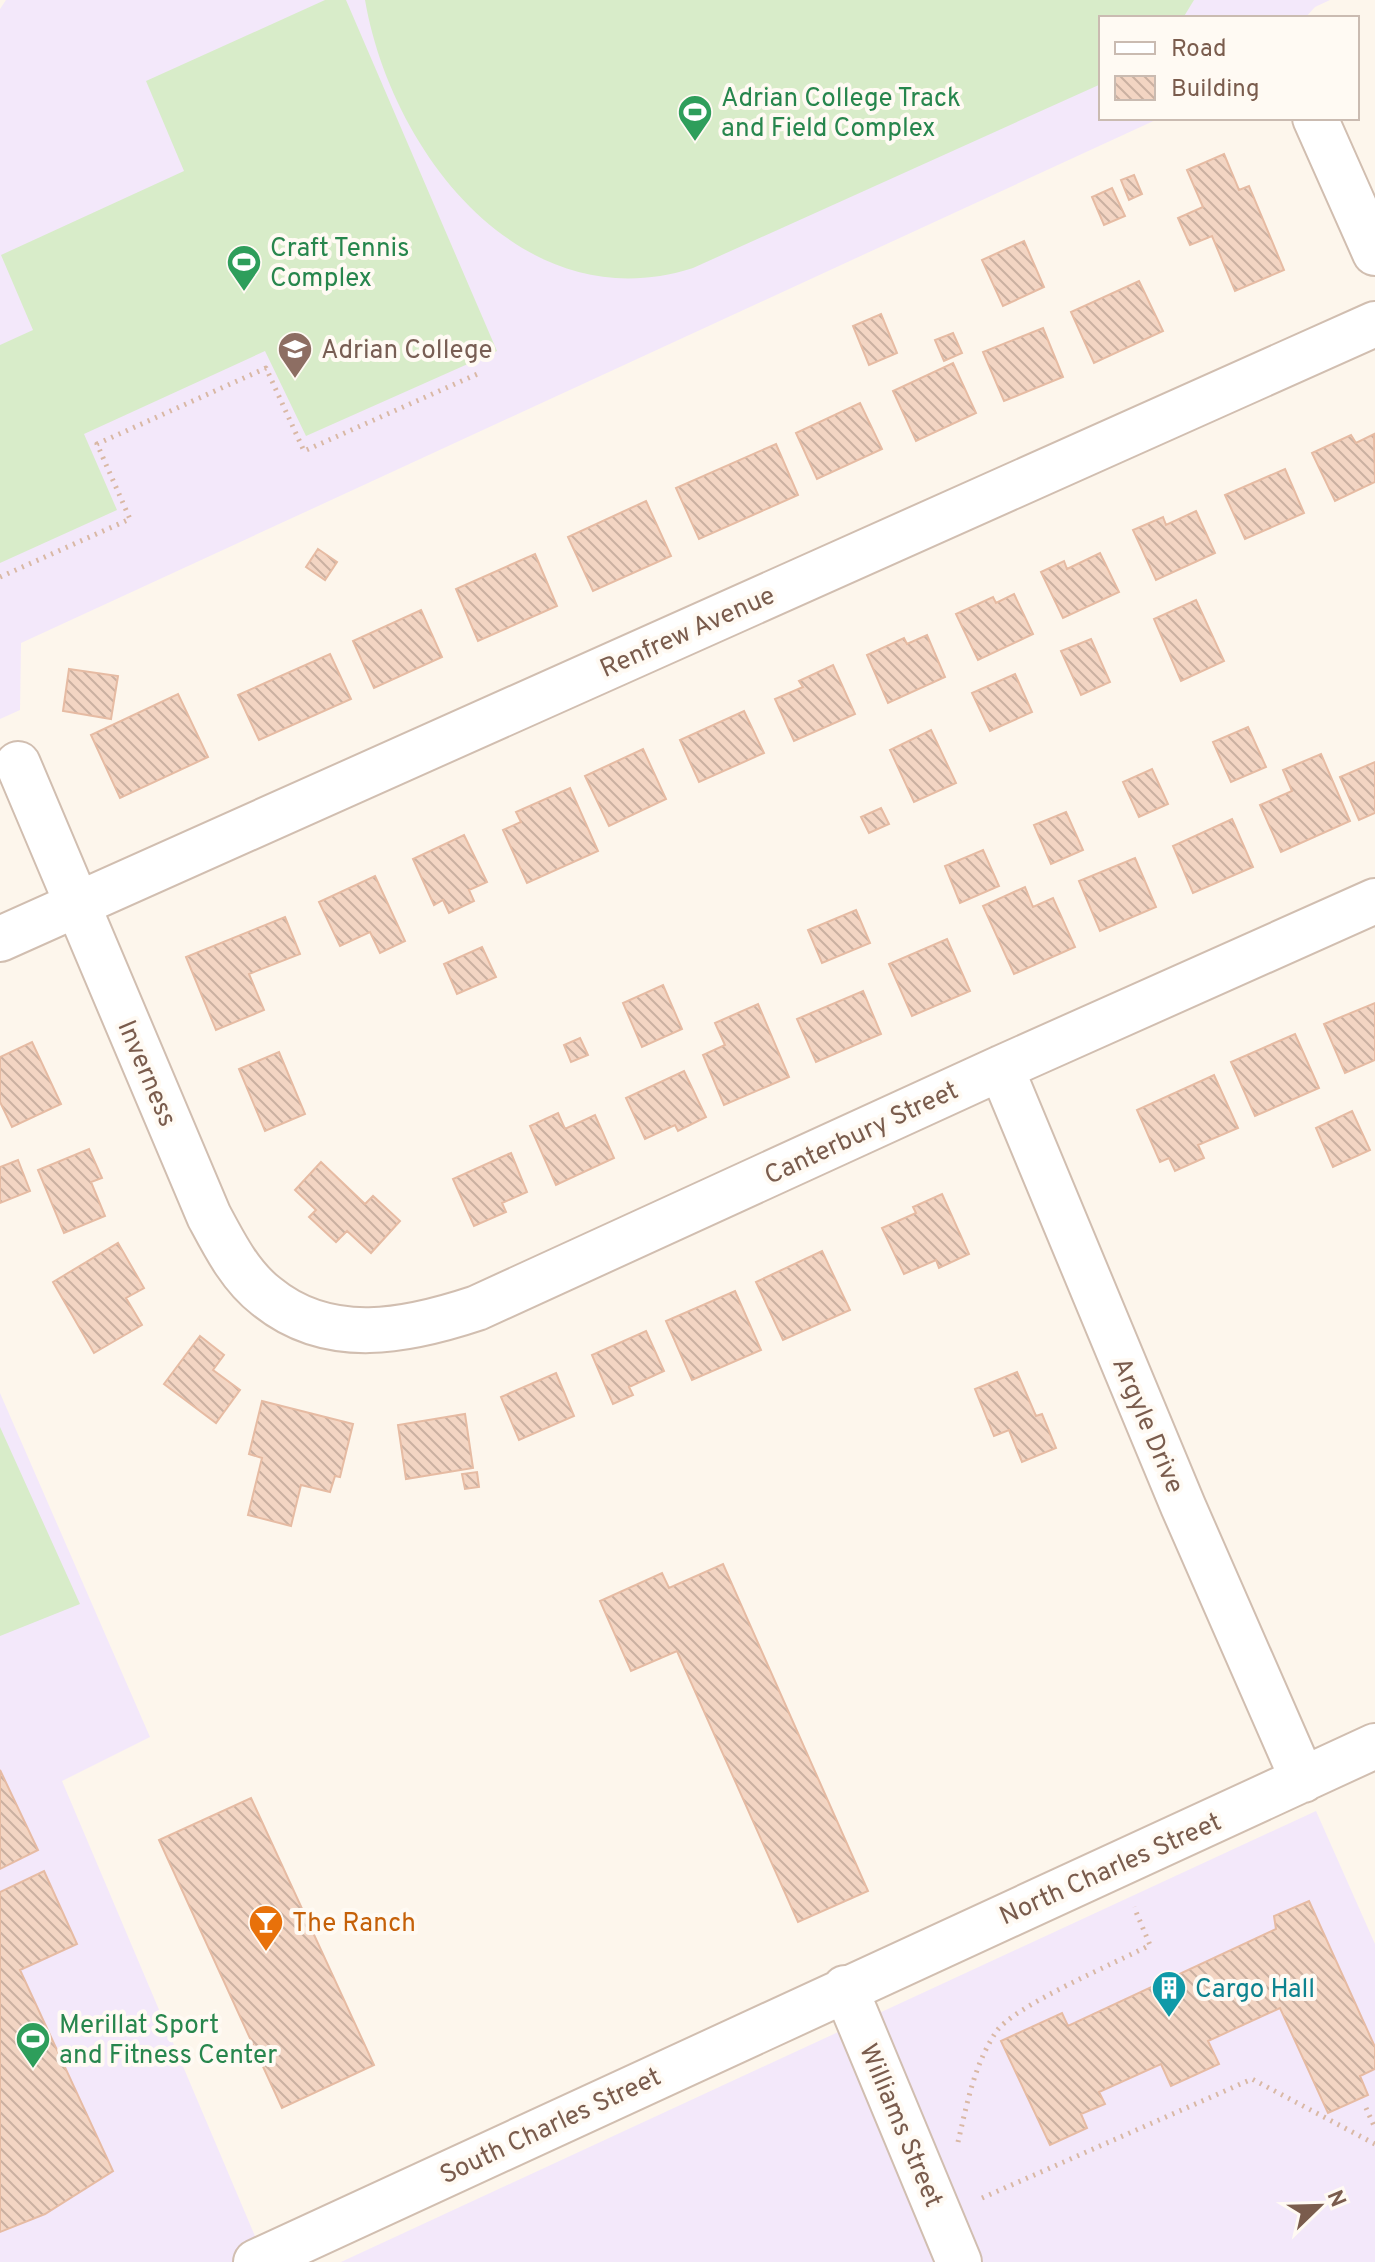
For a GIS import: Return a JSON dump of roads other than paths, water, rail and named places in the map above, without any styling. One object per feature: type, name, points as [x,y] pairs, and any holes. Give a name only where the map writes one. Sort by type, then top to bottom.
[{"type":"street","points":[[1316,120],[1375,253]]},
{"type":"street","name":"Renfrew Avenue","points":[[0,939],[1375,324]]},
{"type":"street","name":"Inverness","points":[[18,764],[203,1202],[225,1246],[266,1296],[289,1311],[339,1328]]},
{"type":"street","name":"Canterbury Street","points":[[339,1328],[372,1333],[407,1329],[477,1308],[1375,901]]},
{"type":"street","name":"Argyle Drive","points":[[1001,1068],[1183,1506],[1303,1780]]},
{"type":"street","name":"North Charles Street","points":[[845,1988],[1375,1746]]},
{"type":"street","name":"South Charles Street","points":[[256,2262],[845,1988]]},
{"type":"street","name":"Williams Street","points":[[845,1988],[959,2262]]},
{"type":"place","name":"Adrian College Track and Field Complex","points":[[695,143]]},
{"type":"place","name":"Craft Tennis Complex","points":[[244,293]]},
{"type":"place","name":"Adrian College","points":[[295,380]]},
{"type":"place","name":"The Ranch","points":[[266,1953]]},
{"type":"place","name":"Cargo Hall","points":[[1169,2019]]},
{"type":"place","name":"Merillat Sport and Fitness Center","points":[[33,2070]]}]
